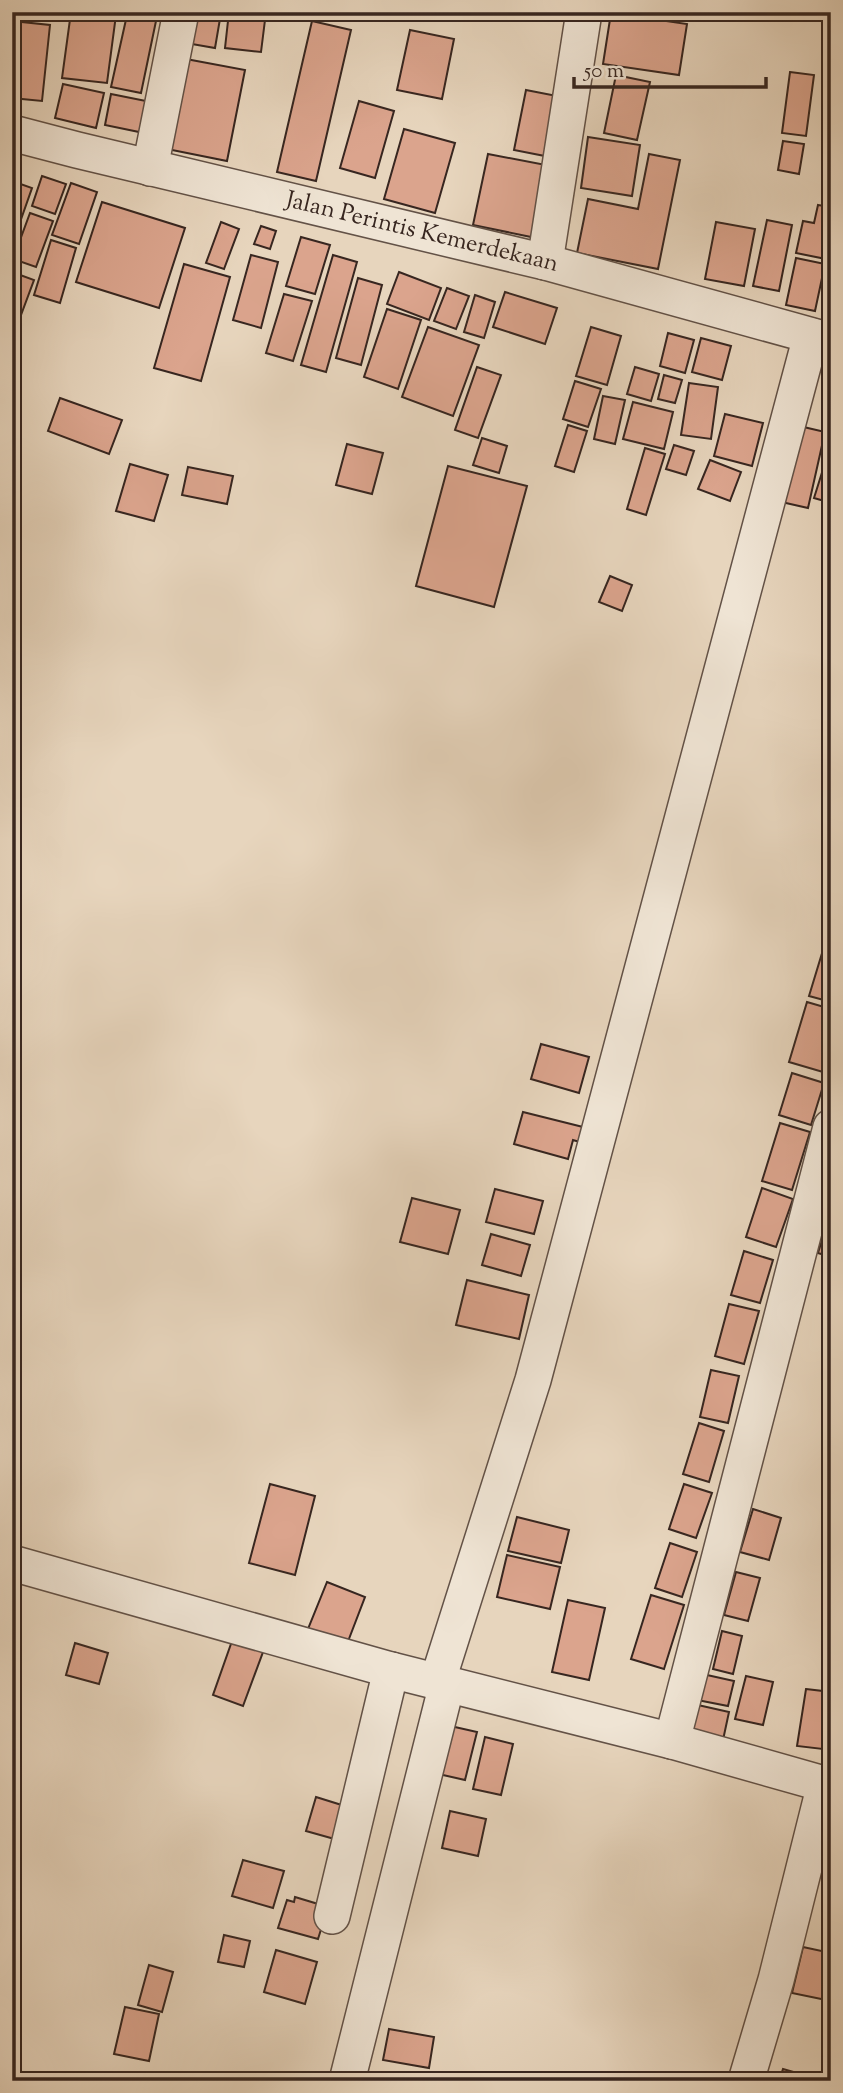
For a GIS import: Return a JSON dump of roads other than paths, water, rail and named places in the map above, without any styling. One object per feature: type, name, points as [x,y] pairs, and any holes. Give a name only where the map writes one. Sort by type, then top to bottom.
[{"type":"street","points":[[150,168],[181,12]]},
{"type":"street","points":[[545,262],[584,12]]},
{"type":"street","name":"Jalan Perintis Kemerdekaan","points":[[12,133],[545,262],[821,339]]},
{"type":"street","points":[[347,2081],[442,1683],[533,1380],[821,339]]},
{"type":"street","points":[[672,1741],[831,1127]]},
{"type":"street","points":[[12,1563],[391,1670],[672,1741],[828,1785],[746,2081]]},
{"type":"street","points":[[331,1916],[391,1670]]}]
